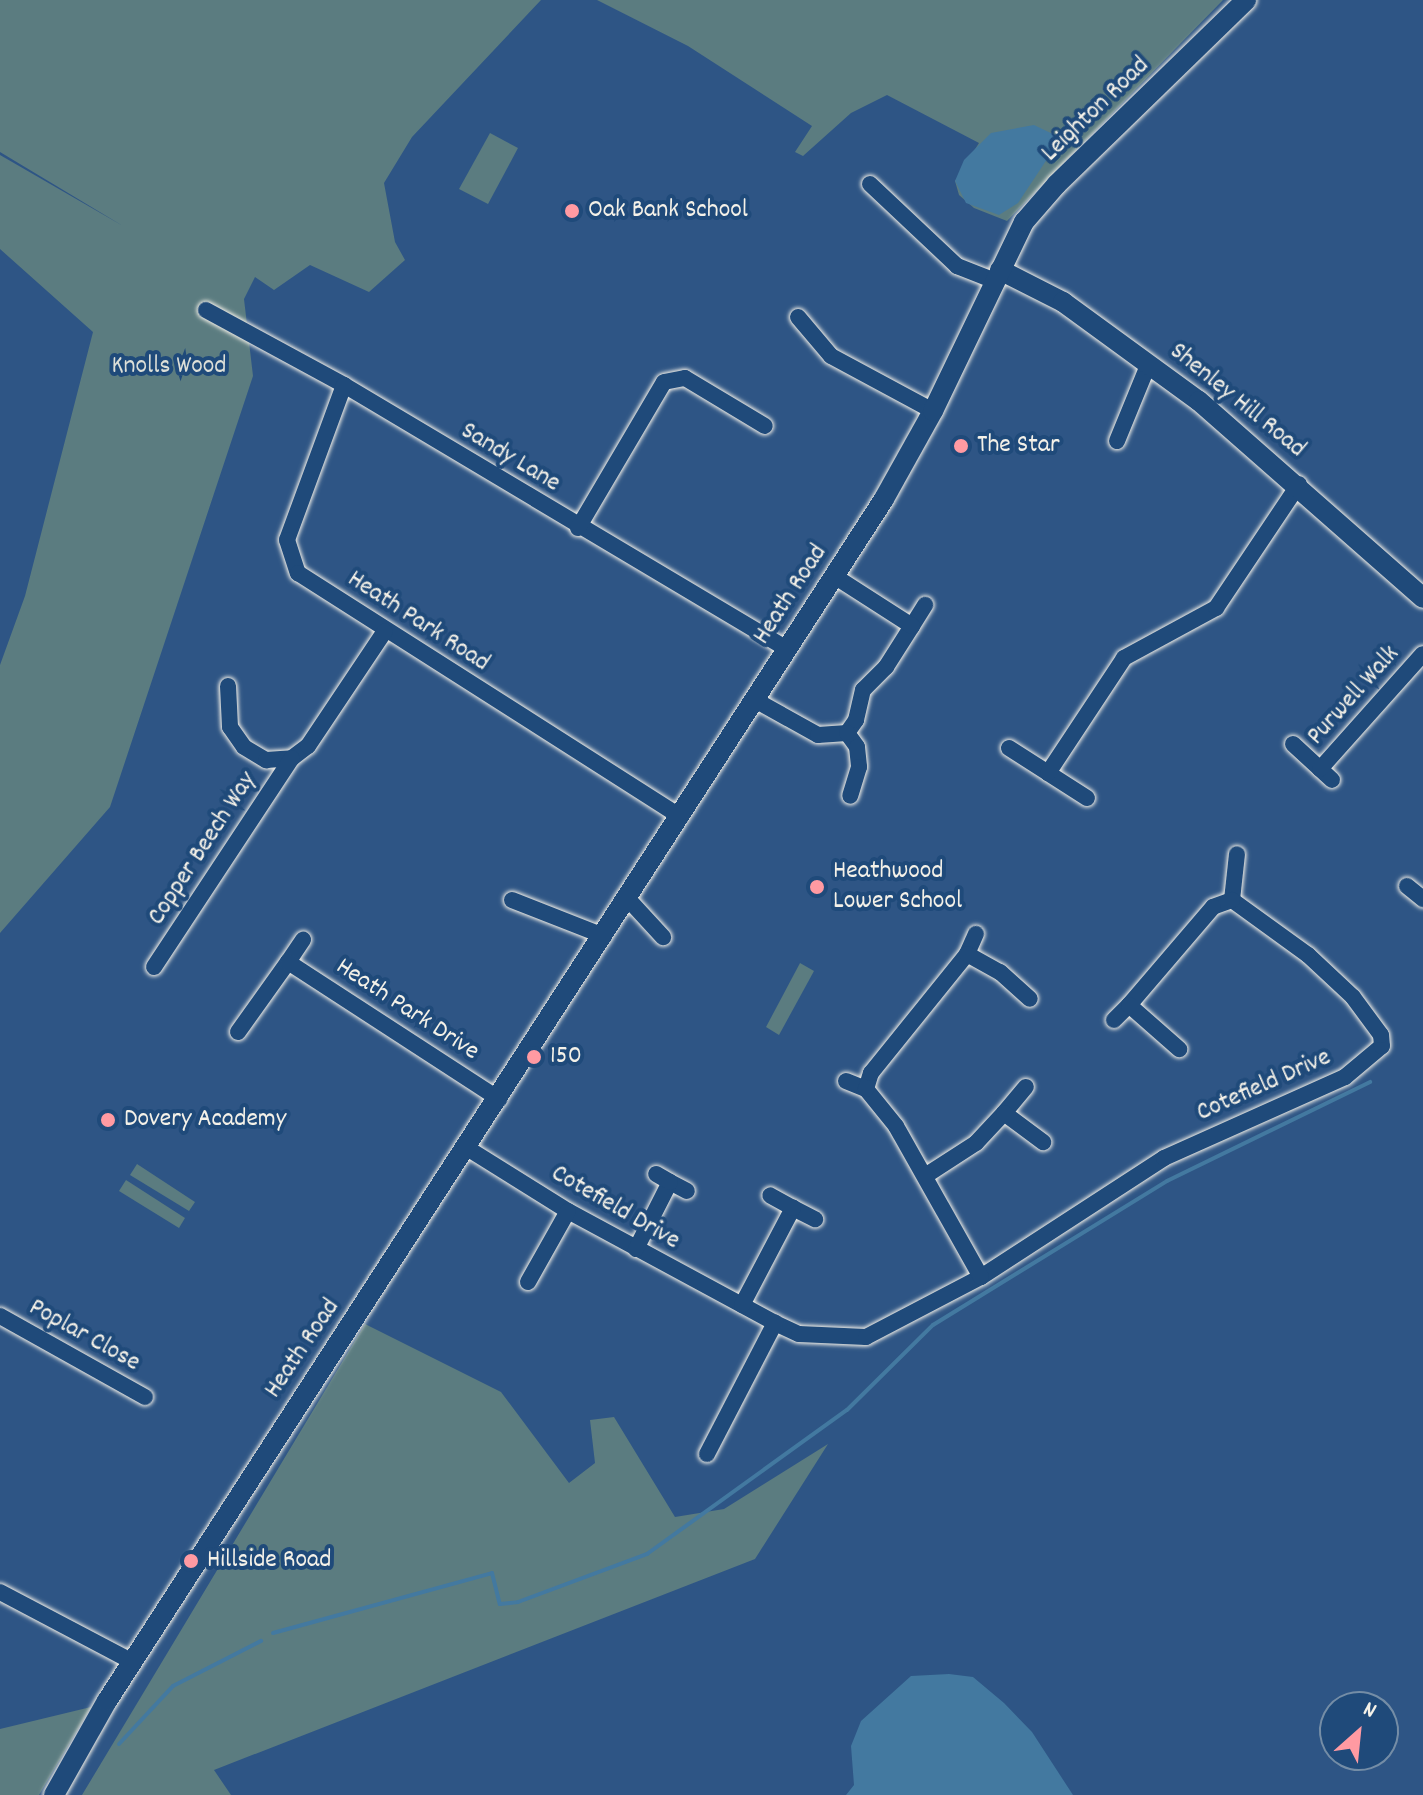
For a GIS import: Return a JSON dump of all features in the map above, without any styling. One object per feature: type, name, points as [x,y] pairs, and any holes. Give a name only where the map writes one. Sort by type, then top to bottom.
[{"type":"street","name":"Leighton Road","points":[[998,276],[1024,222],[1057,184],[1246,0]]},
{"type":"street","points":[[870,184],[957,266],[998,276]]},
{"type":"street","name":"Shenley Hill Road","points":[[998,276],[1063,302],[1149,363],[1299,484],[1423,598]]},
{"type":"street","name":"Heath Road","points":[[54,1795],[133,1662],[834,576],[933,411],[998,276]]},
{"type":"street","name":"Sandy Lane","points":[[206,310],[344,385],[578,528],[787,649]]},
{"type":"street","points":[[798,317],[831,356],[933,411]]},
{"type":"street","points":[[1117,441],[1149,363]]},
{"type":"street","points":[[578,528],[664,382],[685,378],[765,426]]},
{"type":"street","name":"Heath Park Road","points":[[344,385],[287,540],[298,573],[681,817]]},
{"type":"street","points":[[1048,773],[1124,658],[1216,608],[1299,484]]},
{"type":"street","points":[[834,576],[912,626]]},
{"type":"street","points":[[847,733],[863,690],[886,667],[925,605]]},
{"type":"street","name":"Copper Beech Way","points":[[154,967],[292,758],[308,746],[385,631]]},
{"type":"street","name":"Purwell Walk","points":[[1293,744],[1326,774],[1423,654]]},
{"type":"street","name":"Copper Beech Way","points":[[228,686],[230,727],[244,747],[266,760],[292,758]]},
{"type":"street","points":[[755,700],[818,735],[847,733]]},
{"type":"street","points":[[847,733],[857,747],[859,767],[850,796]]},
{"type":"street","points":[[1009,748],[1087,798]]},
{"type":"street","points":[[1114,1020],[1213,907],[1232,900],[1237,854]]},
{"type":"street","points":[[1407,886],[1423,899]]},
{"type":"street","points":[[628,899],[663,937]]},
{"type":"street","points":[[512,900],[604,936]]},
{"type":"street","name":"Cotefield Drive","points":[[467,1148],[568,1211],[775,1323],[799,1334],[866,1337],[981,1277],[1164,1158],[1345,1077],[1382,1046],[1381,1035],[1331,976],[1232,900]]},
{"type":"street","points":[[866,1089],[871,1073],[967,954],[976,934]]},
{"type":"street","points":[[238,1032],[303,940]]},
{"type":"street","points":[[967,954],[1000,972],[1030,999]]},
{"type":"street","name":"Heath Park Drive","points":[[288,962],[499,1099]]},
{"type":"street","points":[[1129,1005],[1179,1049]]},
{"type":"street","points":[[846,1081],[866,1089],[925,1176],[981,1277]]},
{"type":"street","points":[[925,1176],[976,1143],[1026,1087]]},
{"type":"street","points":[[1004,1113],[1043,1142]]},
{"type":"street","points":[[636,1249],[663,1178],[687,1191]]},
{"type":"street","points":[[770,1195],[815,1219]]},
{"type":"street","points":[[742,1305],[793,1208]]},
{"type":"street","points":[[528,1282],[568,1211]]},
{"type":"street","name":"Poplar Close","points":[[0,1316],[145,1397]]},
{"type":"street","points":[[707,1454],[775,1323]]},
{"type":"street","points":[[0,1592],[133,1662]]},
{"type":"green space","name":"Knolls Wood","points":[[0,0],[541,0],[412,137],[384,183],[395,242],[405,260],[369,292],[310,265],[274,290],[255,277],[244,299],[253,376],[110,807],[0,933],[0,665],[25,596],[93,332],[0,249],[0,155],[123,226],[0,152]]},
{"type":"green space","points":[[597,0],[1223,0],[1007,221],[974,208],[959,195],[955,181],[979,143],[887,95],[851,113],[803,156],[795,152],[812,126],[688,46]]},
{"type":"green space","points":[[490,133],[518,148],[488,204],[459,189]]},
{"type":"green space","points":[[800,963],[814,971],[779,1035],[766,1027]]},
{"type":"green space","points":[[137,1164],[195,1202],[189,1211],[130,1175]]},
{"type":"green space","points":[[126,1180],[185,1218],[179,1228],[119,1191]]},
{"type":"green space","points":[[365,1324],[501,1392],[569,1483],[595,1463],[590,1420],[614,1417],[675,1517],[724,1509],[828,1444],[755,1559],[214,1770],[231,1795],[82,1795]]},
{"type":"green space","points":[[91,1707],[39,1795],[0,1795],[0,1729]]},
{"type":"water","points":[[1034,125],[1061,138],[1018,203],[999,215],[966,203],[955,181],[964,160],[991,133]]},
{"type":"water","points":[[949,1674],[973,1677],[1004,1703],[1032,1732],[1073,1795],[846,1795],[854,1785],[851,1746],[861,1721],[911,1676]]},
{"type":"waterway","points":[[273,1633],[492,1573],[500,1604],[518,1602],[647,1554],[847,1410],[933,1325],[1167,1181],[1370,1082]]},
{"type":"waterway","points":[[119,1744],[173,1686],[261,1641]]},
{"type":"place","name":"Oak Bank School","points":[[572,211]]},
{"type":"place","name":"The Star","points":[[961,446]]},
{"type":"place","name":"Heathwood Lower School","points":[[817,887]]},
{"type":"place","name":"150","points":[[534,1057]]},
{"type":"place","name":"Dovery Academy","points":[[108,1120]]},
{"type":"place","name":"Hillside Road","points":[[191,1561]]}]
